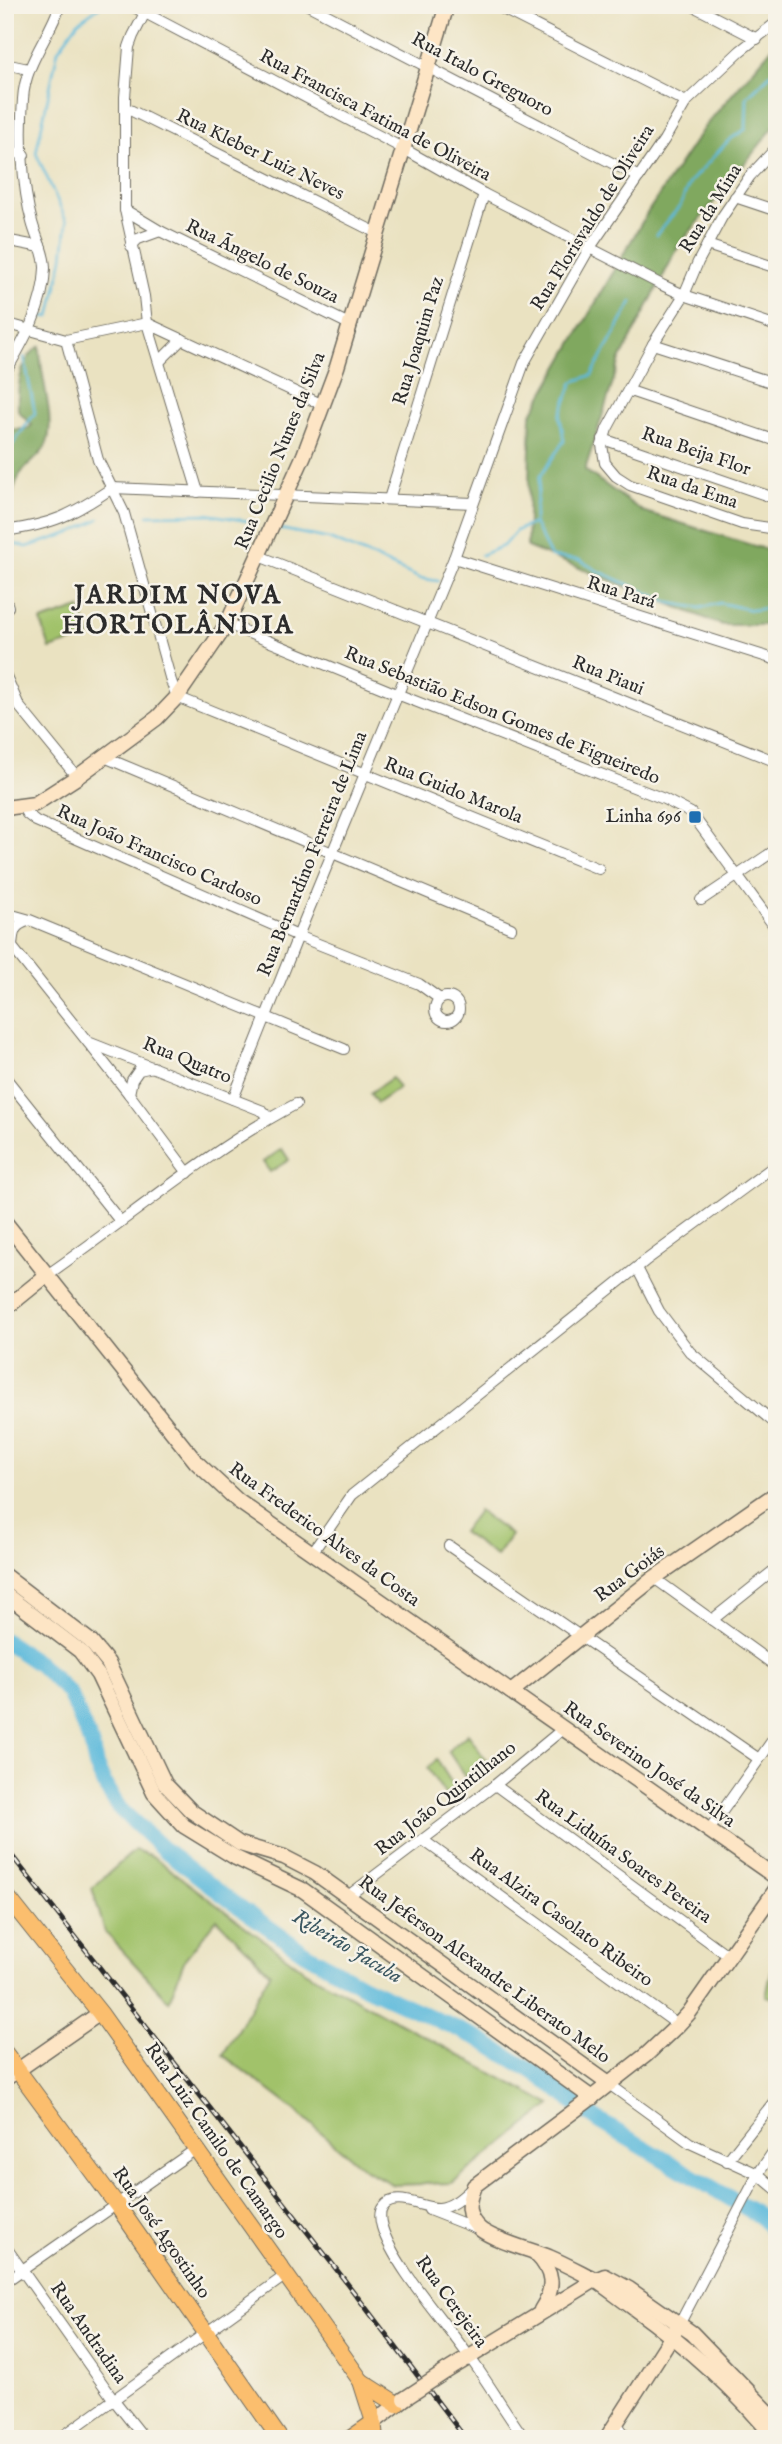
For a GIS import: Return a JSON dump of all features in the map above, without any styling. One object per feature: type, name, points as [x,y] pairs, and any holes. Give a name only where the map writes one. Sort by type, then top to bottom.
[{"type":"main road","name":"Rua Cecilio Nunes da Silva","points":[[5,808],[35,804],[77,777],[157,718],[177,696],[227,624],[260,556],[323,405],[447,5]]},
{"type":"main road","name":"Rua Frederico Alves da Costa","points":[[5,1222],[196,1462],[238,1501],[511,1692]]},
{"type":"main road","points":[[5,1309],[47,1275]]},
{"type":"main road","name":"Rua Goiás","points":[[511,1692],[654,1578],[777,1493]]},
{"type":"main road","name":"Rua Jeferson Alexandre Liberato Melo","points":[[5,1576],[90,1641],[108,1663],[165,1784],[191,1811],[240,1844],[284,1857],[314,1873],[610,2084]]},
{"type":"main road","name":"Rua Jeferson Alexandre Liberato Melo","points":[[5,1594],[80,1651],[98,1675],[154,1793],[184,1826],[236,1858],[294,1885],[589,2100]]},
{"type":"main road","name":"Rua Severino José da Silva","points":[[511,1692],[771,1874],[770,1883],[774,1893]]},
{"type":"main road","points":[[774,1893],[689,2014],[646,2055],[610,2084],[474,2186],[468,2211],[471,2220],[483,2232],[533,2251],[595,2280],[671,2336],[702,2361],[755,2414],[775,2439]]},
{"type":"main road","name":"Rua Luiz Camilo de Camargo","points":[[5,1894],[100,2013],[361,2381],[374,2431]]},
{"type":"main road","points":[[323,1905],[348,1896],[346,1921]]},
{"type":"main road","points":[[12,2074],[100,2013]]},
{"type":"main road","name":"Rua José Agostinho","points":[[5,2053],[12,2074],[117,2205],[280,2439]]},
{"type":"main road","points":[[533,2251],[545,2263],[552,2277],[550,2292],[539,2313]]},
{"type":"main road","points":[[350,2439],[374,2431],[401,2401],[539,2313],[605,2276],[680,2323],[777,2421]]},
{"type":"main road","points":[[607,2439],[680,2323]]},
{"type":"main road","points":[[361,2381],[401,2401]]},
{"type":"street","points":[[5,373],[29,328],[45,271],[41,247],[32,222],[24,155],[23,98],[28,69],[60,5]]},
{"type":"street","name":"Rua Francisca Fatima de Oliveira","points":[[130,5],[147,9],[589,249],[684,295],[777,326]]},
{"type":"street","name":"Rua Italo Greguoro","points":[[308,5],[639,177]]},
{"type":"street","points":[[495,5],[686,102]]},
{"type":"street","points":[[691,5],[757,39]]},
{"type":"street","points":[[147,9],[129,47],[126,72],[125,210],[144,296],[147,323],[198,492]]},
{"type":"street","name":"Rua Florisvaldo de Oliveira","points":[[426,623],[454,558],[524,363],[589,249],[686,102],[740,51],[777,22]]},
{"type":"street","points":[[5,64],[28,69]]},
{"type":"street","name":"Rua Kleber Luiz Neves","points":[[127,108],[377,233]]},
{"type":"street","points":[[5,150],[24,155]]},
{"type":"street","name":"Rua da Mina","points":[[603,439],[653,344],[684,295],[707,245],[735,197],[750,176],[776,150]]},
{"type":"street","name":"Rua Joaquim Paz","points":[[390,499],[484,194]]},
{"type":"street","points":[[735,197],[777,211]]},
{"type":"street","name":"Rua Ãngelo de Souza","points":[[125,210],[160,231],[349,324]]},
{"type":"street","name":"Rua Ãngelo de Souza","points":[[131,246],[138,239],[160,231]]},
{"type":"street","points":[[5,240],[41,247]]},
{"type":"street","points":[[707,245],[777,268]]},
{"type":"street","points":[[5,323],[66,340],[147,323],[323,405]]},
{"type":"street","points":[[160,361],[183,339]]},
{"type":"street","points":[[66,340],[98,460],[124,513],[177,696]]},
{"type":"street","points":[[653,344],[777,384]]},
{"type":"street","points":[[630,391],[777,441]]},
{"type":"street","name":"Rua da Ema","points":[[603,439],[605,463],[616,476],[630,485],[742,524],[777,528]]},
{"type":"street","name":"Rua Beija Flor","points":[[603,439],[777,499]]},
{"type":"street","points":[[5,531],[62,519],[112,488],[473,503]]},
{"type":"street","name":"Rua Piaui","points":[[260,556],[777,762]]},
{"type":"street","name":"Rua Pará","points":[[454,558],[777,660]]},
{"type":"street","points":[[5,597],[8,607],[5,610]]},
{"type":"street","name":"Rua Bernardino Ferreira de Lima","points":[[233,1099],[426,623]]},
{"type":"street","name":"Rua Sebastião Edson Gomes de Figueiredo","points":[[227,624],[664,799],[691,813],[777,930]]},
{"type":"street","points":[[5,674],[19,706],[77,777]]},
{"type":"street","name":"Rua Guido Marola","points":[[177,696],[599,869]]},
{"type":"street","points":[[104,757],[511,928]]},
{"type":"street","name":"Rua João Francisco Cardoso","points":[[22,806],[36,821],[298,936],[419,985],[440,999]]},
{"type":"street","points":[[701,900],[777,849]]},
{"type":"street","points":[[5,913],[30,920],[344,1049]]},
{"type":"street","points":[[30,920],[19,923],[9,942],[188,1173]]},
{"type":"street","name":"Rua Quatro","points":[[88,1042],[263,1111],[270,1118]]},
{"type":"street","points":[[129,1094],[132,1080],[138,1070],[154,1067]]},
{"type":"street","points":[[5,1077],[120,1221]]},
{"type":"street","points":[[47,1275],[188,1173],[270,1118],[296,1104]]},
{"type":"street","points":[[312,1553],[352,1495],[637,1268],[777,1164]]},
{"type":"street","points":[[637,1268],[659,1311],[685,1346],[777,1425]]},
{"type":"street","points":[[449,1546],[759,1759]]},
{"type":"street","points":[[712,1620],[777,1568]]},
{"type":"street","points":[[654,1578],[777,1667]]},
{"type":"street","name":"Rua João Quintilhano","points":[[348,1896],[495,1785],[564,1728]]},
{"type":"street","points":[[709,1830],[777,1734]]},
{"type":"street","name":"Rua Liduína Soares Pereira","points":[[495,1785],[730,1957]]},
{"type":"street","name":"Rua Alzira Casolato Ribeiro","points":[[423,1840],[678,2025]]},
{"type":"street","points":[[610,2084],[690,2143],[758,2174],[777,2190]]},
{"type":"street","points":[[727,2161],[777,2098]]},
{"type":"street","points":[[680,2323],[747,2194],[777,2146]]},
{"type":"street","points":[[5,2282],[196,2149]]},
{"type":"street","name":"Rua Cerejeira","points":[[474,2186],[442,2208],[395,2200],[387,2203],[380,2216],[382,2228],[398,2259],[525,2439]]},
{"type":"street","points":[[412,2204],[483,2232]]},
{"type":"street","name":"Rua Andradina","points":[[5,2246],[114,2400],[145,2439]]},
{"type":"street","points":[[59,2439],[286,2275]]},
{"type":"street","points":[[616,2423],[628,2439]]},
{"type":"green space","points":[[777,42],[777,123],[678,247],[620,360],[585,470],[642,511],[777,553],[777,625],[722,625],[527,547],[531,415],[649,210],[705,126]]},
{"type":"green space","points":[[40,346],[50,421],[47,443],[19,477],[5,517],[5,430],[27,429],[32,425],[18,411],[18,393],[24,366]]},
{"type":"green space","points":[[80,608],[90,636],[50,649],[41,621]]},
{"type":"green space","points":[[392,1078],[399,1088],[377,1103],[370,1093]]},
{"type":"green space","points":[[282,1149],[289,1160],[270,1172],[263,1162]]},
{"type":"green space","points":[[478,1511],[511,1535],[496,1556],[462,1532]]},
{"type":"green space","points":[[468,1734],[491,1768],[470,1784],[448,1751]]},
{"type":"green space","points":[[437,1760],[458,1793],[449,1800],[427,1768]]},
{"type":"green space","points":[[135,1850],[152,1856],[306,1972],[551,2105],[452,2183],[393,2185],[364,2169],[295,2110],[223,2055],[270,1973],[217,1919],[185,1959],[169,2001],[105,1932],[92,1888]]},
{"type":"green space","points":[[777,1947],[777,1999],[766,1996]]},
{"type":"waterway","points":[[39,316],[50,317],[63,258],[67,222],[36,153],[58,50],[78,22],[99,7]]},
{"type":"waterway","points":[[656,235],[680,206],[690,182],[729,140],[746,129],[747,97],[777,68]]},
{"type":"waterway","points":[[534,523],[540,476],[564,441],[560,416],[573,382],[592,375],[632,302]]},
{"type":"waterway","points":[[5,455],[35,413],[24,357]]},
{"type":"waterway","points":[[148,515],[207,514],[254,522]]},
{"type":"waterway","points":[[5,542],[27,547],[71,533],[99,519]]},
{"type":"waterway","points":[[481,555],[503,546],[516,531],[534,523],[551,557],[580,560],[596,570],[670,603],[700,608],[720,603],[752,610],[777,607]]},
{"type":"waterway","points":[[280,529],[329,539],[419,578],[438,581]]},
{"type":"waterway","name":"Ribeirão Jacuba","points":[[5,1641],[39,1664],[69,1693],[107,1789],[120,1809],[162,1848],[302,1951],[361,1985],[477,2038],[537,2074],[599,2121],[760,2216],[777,2235]]},
{"type":"railway","points":[[5,1847],[466,2439]]},
{"type":"place","name":"Linha 696","points":[[695,817]]},
{"type":"district","name":"JARDIM NOVA HORTOLÂNDIA","points":[[178,610]]}]
